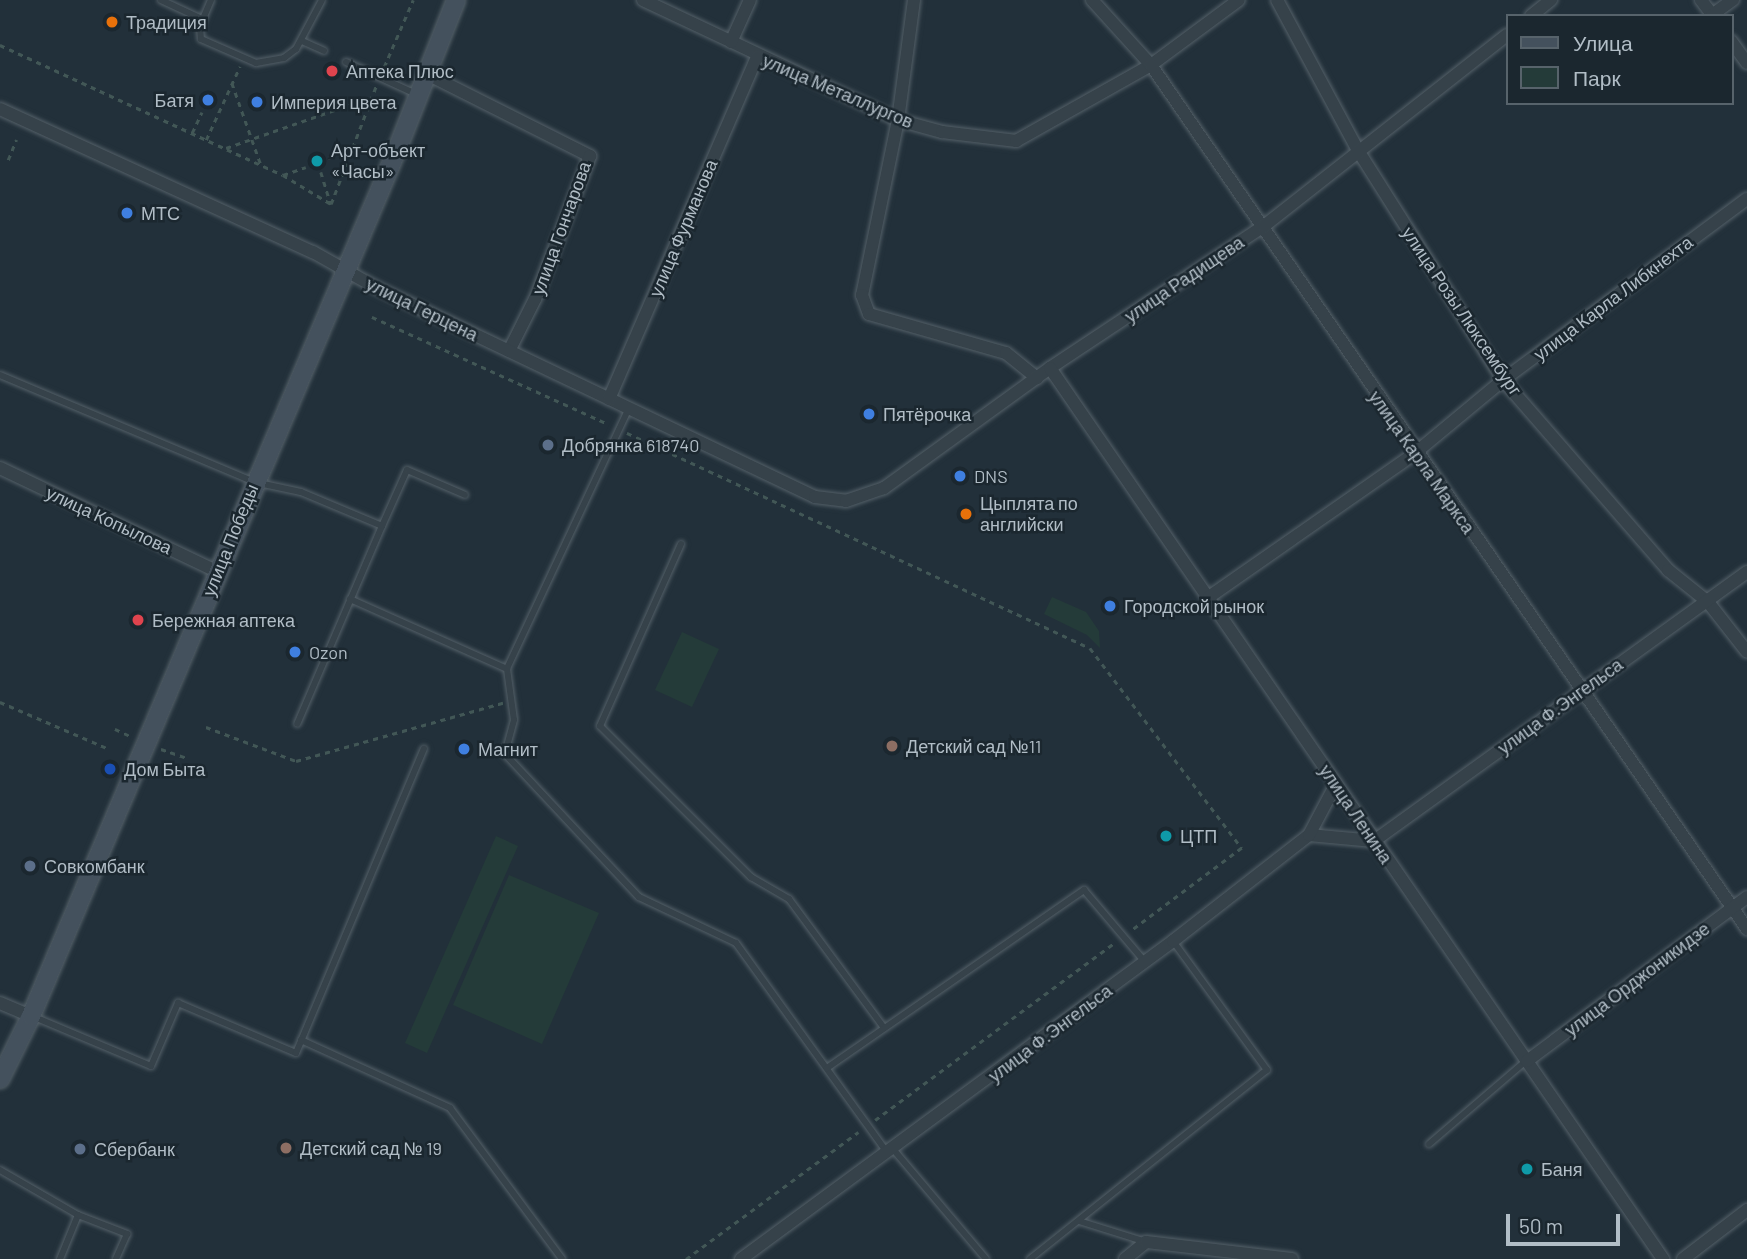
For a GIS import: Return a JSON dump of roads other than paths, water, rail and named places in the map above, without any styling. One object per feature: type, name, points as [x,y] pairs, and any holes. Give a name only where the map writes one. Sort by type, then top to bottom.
[{"type":"street","name":"улица Победы","points":[[0,1079],[31,1016],[254,482],[397,150],[416,94],[456,0]]},
{"type":"street","name":"улица Металлургов","points":[[643,0],[757,57],[898,120],[942,132],[1016,141],[1151,65],[1240,0]]},
{"type":"street","points":[[731,43],[750,0]]},
{"type":"street","points":[[914,0],[898,120],[862,295],[869,314],[1006,354],[1037,378]]},
{"type":"street","name":"улица Карла Маркса","points":[[1092,0],[1151,65],[1264,226],[1415,454],[1582,689],[1747,929]]},
{"type":"street","name":"улица Розы Люксембург","points":[[1277,0],[1359,152],[1503,380],[1668,570],[1708,603],[1747,652]]},
{"type":"street","points":[[1534,14],[1551,0]]},
{"type":"street","points":[[1715,14],[1733,0]]},
{"type":"street","name":"улица Радищева","points":[[846,501],[884,488],[1050,368],[1264,226],[1506,36]]},
{"type":"street","points":[[1733,44],[1747,63]]},
{"type":"street","name":"улица Фурманова","points":[[609,399],[757,57]]},
{"type":"street","name":"улица Гончарова","points":[[425,73],[590,156],[535,299],[509,351]]},
{"type":"street","name":"улица Герцена","points":[[0,109],[345,270],[815,497],[846,501]]},
{"type":"street","name":"улица Карла Либкнехта","points":[[1209,597],[1415,454],[1503,380],[1747,199]]},
{"type":"street","name":"улица Ленина","points":[[1050,368],[1663,1259]]},
{"type":"street","name":"улица Копылова","points":[[0,468],[218,572]]},
{"type":"street","name":"улица Ф.Энгельса","points":[[1374,841],[1582,689],[1708,603],[1747,572]]},
{"type":"street","name":"улица Ф.Энгельса","points":[[741,1259],[1173,941],[1309,835],[1336,785]]},
{"type":"street","points":[[1309,835],[1374,841]]},
{"type":"street","name":"улица Орджоникидзе","points":[[1527,1060],[1747,897]]},
{"type":"street","points":[[0,1003],[31,1016]]},
{"type":"street","points":[[1683,1259],[1747,1210]]},
{"type":"street","points":[[1125,1259],[1146,1242],[1292,1259]]},
{"type":"lane","points":[[161,0],[202,19]]},
{"type":"lane","points":[[211,0],[202,19],[201,39],[243,60],[275,61],[302,41],[322,0]]},
{"type":"lane","points":[[302,41],[324,51]]},
{"type":"lane","points":[[346,62],[416,94]]},
{"type":"lane","points":[[0,375],[254,482],[301,492],[382,526]]},
{"type":"lane","points":[[629,408],[507,670],[514,720],[505,754],[639,897],[736,943],[868,1125],[986,1259]]},
{"type":"lane","points":[[297,724],[407,470],[465,495]]},
{"type":"lane","points":[[681,544],[600,726],[751,877],[789,899],[884,1028]]},
{"type":"lane","points":[[350,599],[507,670]]},
{"type":"lane","points":[[31,1016],[151,1066],[178,1003],[296,1053],[424,749]]},
{"type":"lane","points":[[827,1068],[1084,890],[1144,962]]},
{"type":"lane","points":[[1030,1259],[1267,1070],[1173,941]]},
{"type":"lane","points":[[301,1040],[450,1108],[562,1259]]},
{"type":"lane","points":[[1429,1144],[1527,1060]]},
{"type":"lane","points":[[0,1170],[78,1215],[127,1234],[116,1259]]},
{"type":"lane","points":[[60,1259],[78,1215]]},
{"type":"lane","points":[[1079,1221],[1146,1242]]},
{"type":"place","name":"Традиция","points":[[112,22]]},
{"type":"place","name":"Аптека Плюс","points":[[332,71]]},
{"type":"place","name":"Батя","points":[[208,100]]},
{"type":"place","name":"Империя цвета","points":[[257,102]]},
{"type":"place","name":"Арт-объект «Часы»","points":[[317,161]]},
{"type":"place","name":"МТС","points":[[127,213]]},
{"type":"place","name":"Пятёрочка","points":[[869,414]]},
{"type":"place","name":"Добрянка 618740","points":[[548,445]]},
{"type":"place","name":"DNS","points":[[960,476]]},
{"type":"place","name":"Цыплята по английски","points":[[966,514]]},
{"type":"place","name":"Городской рынок","points":[[1110,606]]},
{"type":"place","name":"Бережная аптека","points":[[138,620]]},
{"type":"place","name":"Ozon","points":[[295,652]]},
{"type":"place","name":"Детский сад №11","points":[[892,746]]},
{"type":"place","name":"Магнит","points":[[464,749]]},
{"type":"place","name":"Дом Быта","points":[[110,769]]},
{"type":"place","name":"ЦТП","points":[[1166,836]]},
{"type":"place","name":"Совкомбанк","points":[[30,866]]},
{"type":"place","name":"Детский сад № 19","points":[[286,1148]]},
{"type":"place","name":"Сбербанк","points":[[80,1149]]},
{"type":"place","name":"Баня","points":[[1527,1169]]}]
